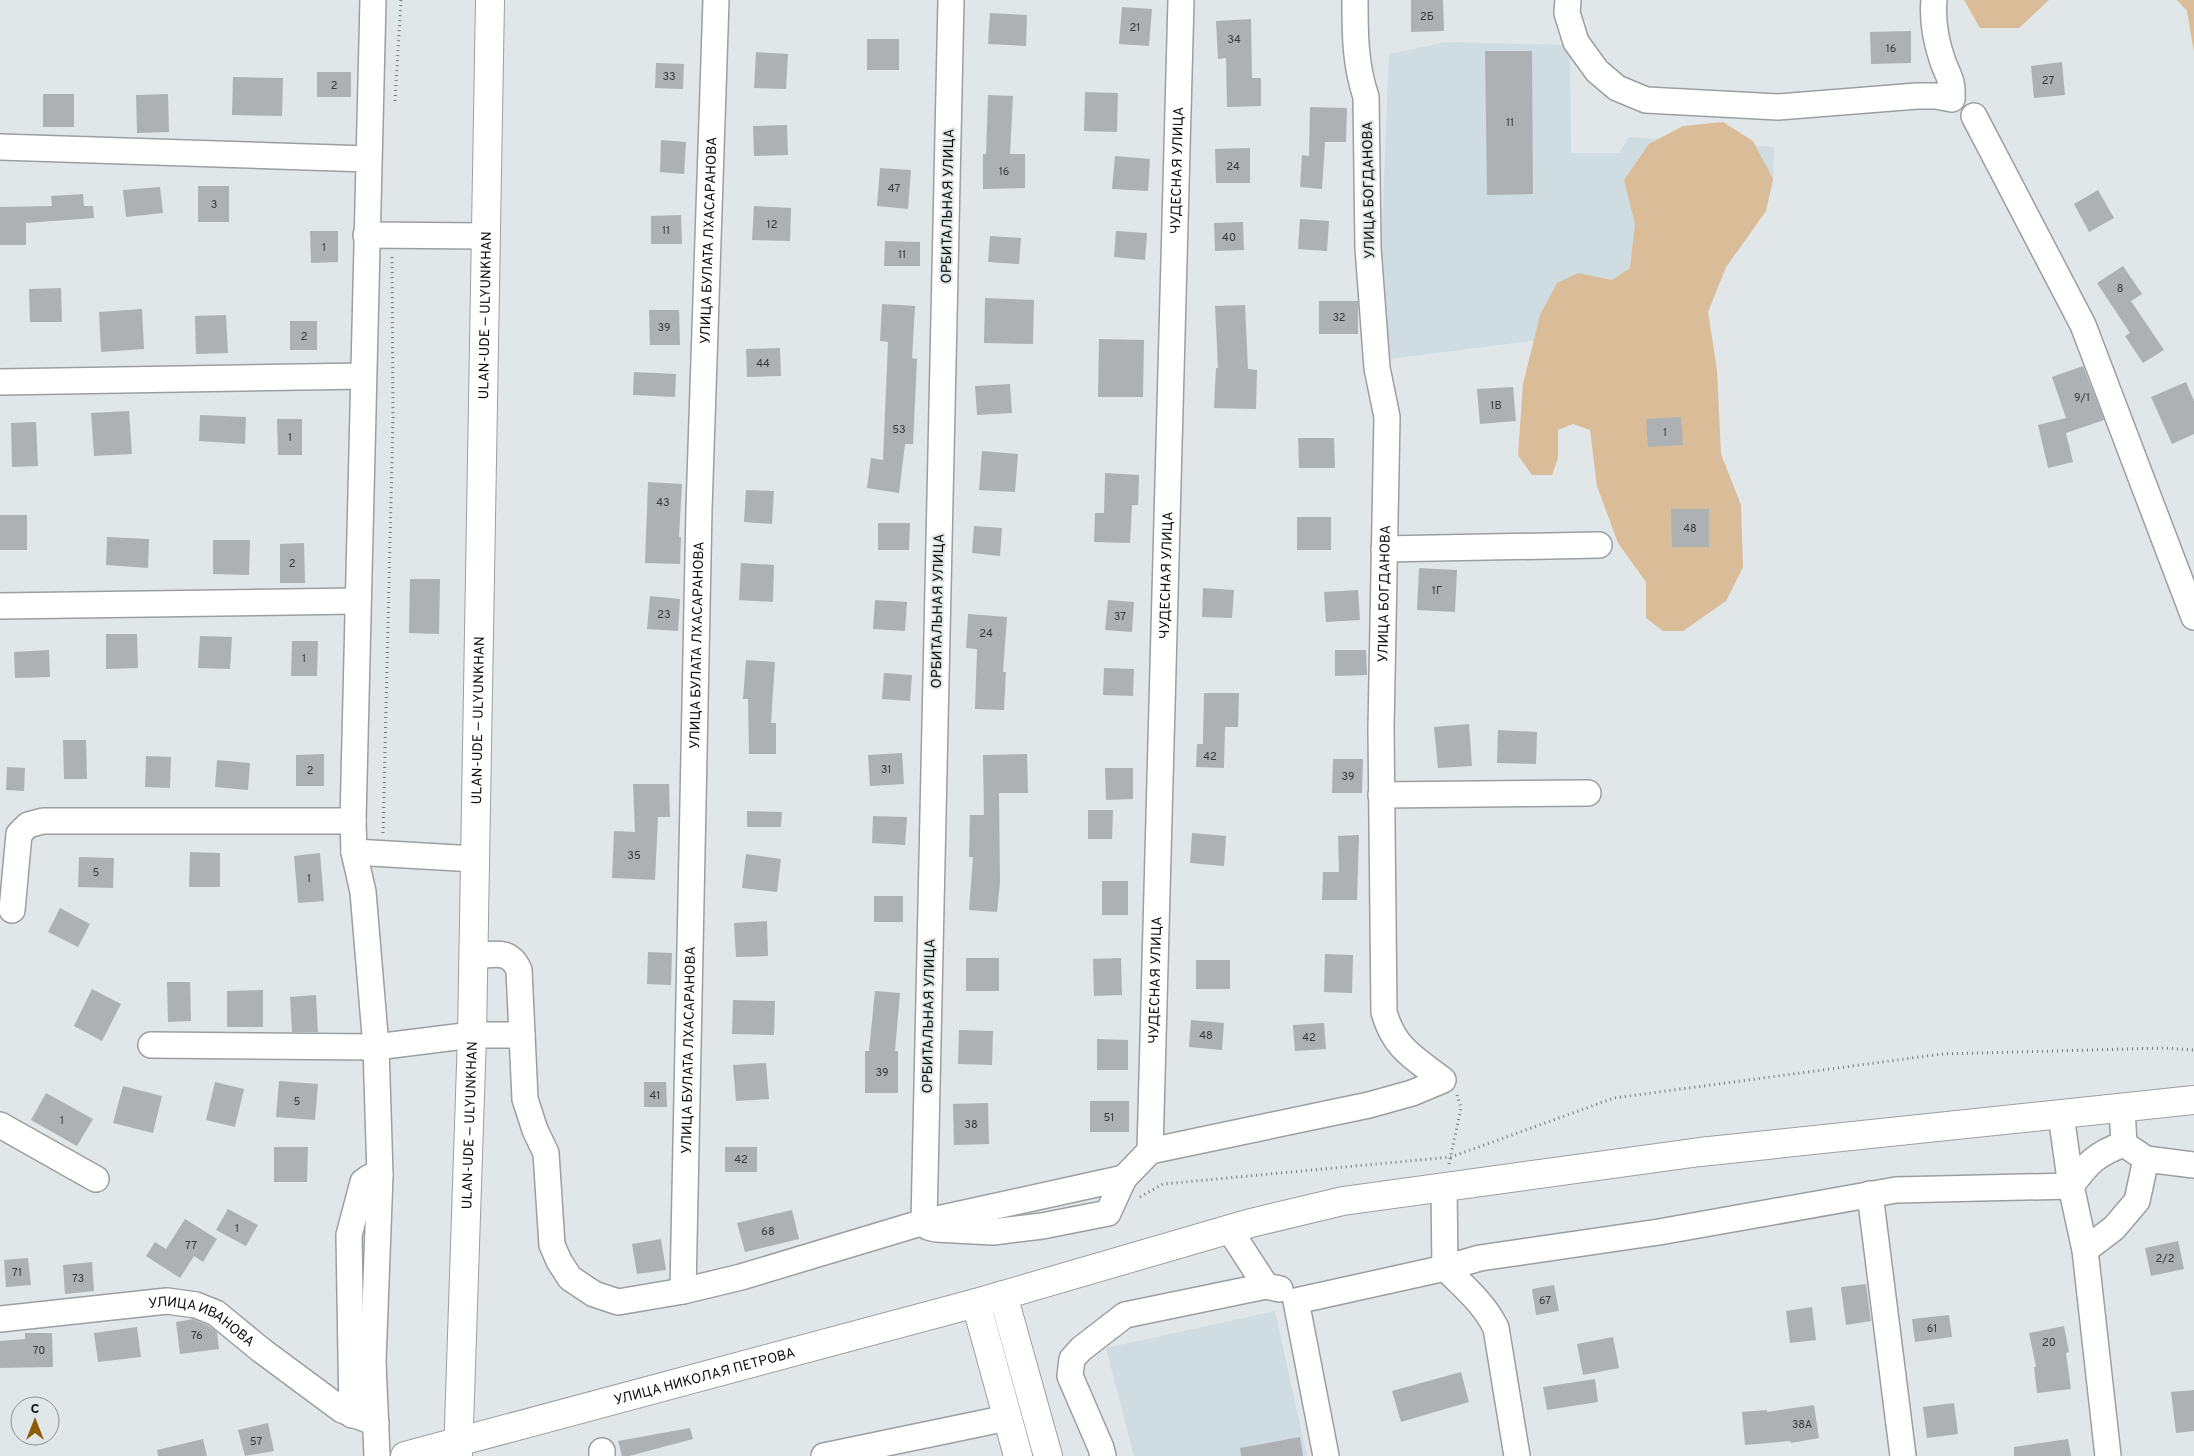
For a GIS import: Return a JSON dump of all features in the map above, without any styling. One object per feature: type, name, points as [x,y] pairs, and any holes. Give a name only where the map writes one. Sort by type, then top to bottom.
[{"type":"main road","name":"ULAN-UDE — ULYUNKHAN","points":[[458,1448],[472,1035],[490,0]]},
{"type":"main road","name":"УЛИЦА НИКОЛАЯ ПЕТРОВА","points":[[405,1456],[458,1448],[976,1303],[1229,1229],[1343,1201],[1700,1152],[2061,1116],[2194,1100]]},
{"type":"main road","points":[[1003,1295],[1048,1456]]},
{"type":"main road","points":[[976,1303],[1018,1456]]},
{"type":"street","points":[[373,0],[352,821],[354,852],[362,892],[376,1047],[380,1175],[373,1362],[377,1456]]},
{"type":"street","name":"УЛИЦА БУЛАТА ЛХАСАРАНОВА","points":[[683,1291],[699,509],[716,0]]},
{"type":"street","name":"ОРБИТАЛЬНАЯ УЛИЦА","points":[[924,1222],[951,0]]},
{"type":"street","name":"ЧУДЕСНАЯ УЛИЦА","points":[[1150,1151],[1180,0]]},
{"type":"street","name":"УЛИЦА БОГДАНОВА","points":[[1355,0],[1354,46],[1358,74],[1366,97],[1368,248],[1377,368],[1387,417],[1381,729],[1384,1012],[1389,1028],[1398,1044],[1442,1080]]},
{"type":"street","points":[[1568,0],[1567,13],[1576,42],[1597,71],[1617,88],[1646,100],[1778,107],[1917,96],[1936,96],[1952,99],[1950,77],[1944,65],[1934,27],[1934,0]]},
{"type":"street","points":[[1974,116],[2083,325],[2194,616]]},
{"type":"street","points":[[0,147],[368,159]]},
{"type":"street","points":[[366,235],[486,236]]},
{"type":"street","points":[[0,382],[363,376]]},
{"type":"street","points":[[1384,549],[1600,545]]},
{"type":"street","points":[[0,606],[357,601]]},
{"type":"street","points":[[1382,795],[1588,793]]},
{"type":"street","points":[[12,910],[19,834],[28,825],[35,823],[43,821],[352,821]]},
{"type":"street","points":[[354,852],[475,858]]},
{"type":"street","points":[[473,956],[506,954],[515,961],[519,970],[525,1099],[546,1153],[552,1245],[558,1261],[570,1278],[594,1294],[618,1302],[683,1291],[741,1277],[924,1222],[1124,1178]]},
{"type":"street","points":[[151,1045],[376,1047],[472,1035],[522,1035]]},
{"type":"street","points":[[924,1222],[928,1227],[936,1229],[993,1232],[1042,1226],[1108,1213],[1124,1178],[1150,1151],[1369,1105],[1412,1093],[1442,1080]]},
{"type":"street","points":[[2122,1109],[2124,1144]]},
{"type":"street","points":[[2061,1116],[2071,1186],[2085,1250],[2108,1456]]},
{"type":"street","points":[[0,1125],[96,1180]]},
{"type":"street","points":[[2124,1144],[2146,1159],[2194,1164]]},
{"type":"street","points":[[2071,1186],[2088,1163],[2108,1150],[2124,1144]]},
{"type":"street","points":[[2085,1250],[2114,1228],[2137,1201],[2146,1159]]},
{"type":"street","points":[[352,1415],[349,1235],[363,1182],[370,1176],[380,1175]]},
{"type":"street","points":[[1296,1301],[1445,1268],[1480,1258],[1659,1232],[1896,1190],[2071,1186]]},
{"type":"street","points":[[1444,1187],[1445,1268],[1480,1302],[1488,1312],[1496,1328],[1516,1456]]},
{"type":"street","points":[[1870,1194],[1903,1456]]},
{"type":"street","points":[[1229,1229],[1266,1286]]},
{"type":"street","points":[[1102,1456],[1101,1448],[1070,1376],[1072,1360],[1081,1349],[1125,1315],[1266,1286],[1283,1289],[1296,1301],[1326,1456]]},
{"type":"street","name":"УЛИЦА ИВАНОВА","points":[[0,1319],[167,1301],[196,1304],[216,1313],[261,1350],[352,1415],[376,1424]]},
{"type":"street","points":[[824,1456],[1007,1418]]},
{"type":"path","points":[[394,107],[401,0]]},
{"type":"path","points":[[383,854],[393,418],[392,235]]},
{"type":"path","points":[[1108,1213],[1163,1184],[1451,1157],[1614,1098],[1942,1054],[2164,1048],[2194,1050]]},
{"type":"path","points":[[1442,1080],[1455,1090],[1461,1108],[1451,1157]]},
{"type":"shaded area","points":[[1964,0],[2049,0],[2019,28],[1980,28]]},
{"type":"shaded area","points":[[2177,0],[2194,0],[2194,53],[2187,11]]},
{"type":"shaded area","points":[[1446,42],[1570,45],[1571,153],[1619,153],[1629,137],[1774,147],[1773,179],[1766,211],[1726,267],[1708,312],[1569,336],[1390,359],[1381,253],[1389,54]]},
{"type":"shaded area","points":[[1723,122],[1753,141],[1773,179],[1766,211],[1726,267],[1708,312],[1717,370],[1721,454],[1741,505],[1743,567],[1726,601],[1683,631],[1663,631],[1646,618],[1646,582],[1618,543],[1597,486],[1590,430],[1573,424],[1558,430],[1558,458],[1552,475],[1532,475],[1518,455],[1523,384],[1540,315],[1557,283],[1578,273],[1612,280],[1630,268],[1635,224],[1624,180],[1649,144],[1683,126]]},
{"type":"shaded area","points":[[1275,1311],[1307,1456],[1134,1456],[1106,1348]]},
{"type":"building","points":[[1411,0],[1443,0],[1444,31],[1411,32]]},
{"type":"building","points":[[1122,7],[1152,9],[1149,46],[1119,44]]},
{"type":"building","points":[[990,13],[1027,15],[1026,46],[988,44]]},
{"type":"building","points":[[1251,19],[1252,78],[1261,78],[1261,106],[1227,107],[1226,58],[1218,59],[1216,21]]},
{"type":"building","points":[[1911,31],[1911,63],[1871,64],[1870,32]]},
{"type":"building","points":[[867,39],[899,39],[899,70],[867,70]]},
{"type":"building","points":[[1485,51],[1532,51],[1533,194],[1487,195]]},
{"type":"building","points":[[756,52],[788,54],[786,89],[754,88]]},
{"type":"building","points":[[2062,62],[2065,95],[2034,98],[2031,66]]},
{"type":"building","points":[[656,63],[684,64],[683,89],[655,88]]},
{"type":"building","points":[[317,72],[351,72],[351,97],[317,97]]},
{"type":"building","points":[[233,77],[283,78],[282,116],[232,115]]},
{"type":"building","points":[[1085,92],[1118,93],[1117,132],[1084,131]]},
{"type":"building","points":[[43,94],[74,94],[74,127],[43,127]]},
{"type":"building","points":[[168,94],[169,132],[137,133],[136,95]]},
{"type":"building","points":[[988,95],[1013,96],[1010,154],[1025,154],[1025,188],[983,189],[983,154],[986,154]]},
{"type":"building","points":[[1310,107],[1347,108],[1346,142],[1325,142],[1322,189],[1300,187],[1302,155],[1309,156]]},
{"type":"building","points":[[787,125],[788,155],[754,156],[753,126]]},
{"type":"building","points":[[661,140],[686,142],[684,174],[660,172]]},
{"type":"building","points":[[1250,148],[1250,183],[1216,183],[1215,149]]},
{"type":"building","points":[[1115,156],[1150,159],[1148,191],[1112,189]]},
{"type":"building","points":[[880,168],[911,170],[908,209],[877,206]]},
{"type":"building","points":[[198,186],[229,186],[229,222],[198,222]]},
{"type":"building","points":[[160,187],[163,213],[126,217],[123,190]]},
{"type":"building","points":[[2098,190],[2114,218],[2089,232],[2074,204]]},
{"type":"building","points":[[83,194],[84,206],[93,206],[94,218],[26,223],[26,245],[0,245],[0,207],[52,206],[51,196]]},
{"type":"building","points":[[754,206],[791,208],[790,241],[752,240]]},
{"type":"building","points":[[681,215],[682,244],[651,244],[651,216]]},
{"type":"building","points":[[1300,219],[1329,221],[1327,251],[1298,249]]},
{"type":"building","points":[[1243,222],[1244,250],[1215,251],[1214,223]]},
{"type":"building","points":[[310,231],[338,231],[338,262],[311,263]]},
{"type":"building","points":[[1116,231],[1147,233],[1145,260],[1114,257]]},
{"type":"building","points":[[990,236],[1021,238],[1019,264],[988,262]]},
{"type":"building","points":[[885,241],[920,242],[920,266],[884,266]]},
{"type":"building","points":[[2123,266],[2142,294],[2131,301],[2164,350],[2143,363],[2125,336],[2130,333],[2097,283]]},
{"type":"building","points":[[61,288],[62,322],[30,322],[29,289]]},
{"type":"building","points":[[985,298],[1034,300],[1033,344],[984,343]]},
{"type":"building","points":[[1319,301],[1358,301],[1358,334],[1319,334]]},
{"type":"building","points":[[882,304],[915,306],[912,358],[917,359],[913,444],[905,444],[899,493],[867,488],[871,458],[883,460],[888,342],[880,341]]},
{"type":"building","points":[[1245,305],[1248,369],[1257,370],[1256,409],[1214,408],[1216,368],[1218,368],[1215,306]]},
{"type":"building","points":[[142,309],[144,349],[101,352],[99,312]]},
{"type":"building","points":[[649,310],[679,310],[680,345],[650,345]]},
{"type":"building","points":[[226,315],[228,353],[196,354],[195,316]]},
{"type":"building","points":[[290,321],[317,321],[317,350],[290,350]]},
{"type":"building","points":[[1099,339],[1144,340],[1143,397],[1098,397]]},
{"type":"building","points":[[780,348],[781,376],[747,377],[746,349]]},
{"type":"building","points":[[2083,366],[2104,420],[2066,433],[2073,462],[2048,468],[2038,425],[2066,418],[2052,377]]},
{"type":"building","points":[[634,372],[676,374],[675,397],[633,395]]},
{"type":"building","points":[[2186,382],[2194,401],[2194,434],[2172,444],[2151,397]]},
{"type":"building","points":[[1010,384],[1012,413],[977,415],[975,386]]},
{"type":"building","points":[[1513,387],[1516,421],[1480,424],[1477,389]]},
{"type":"building","points":[[129,411],[132,454],[94,456],[91,413]]},
{"type":"building","points":[[200,415],[246,417],[245,444],[199,441]]},
{"type":"building","points":[[1681,417],[1683,445],[1648,447],[1646,419]]},
{"type":"building","points":[[277,419],[302,419],[302,455],[278,455]]},
{"type":"building","points":[[36,422],[38,466],[12,467],[11,423]]},
{"type":"building","points":[[1298,438],[1334,438],[1335,468],[1299,468]]},
{"type":"building","points":[[982,451],[1018,454],[1015,492],[979,490]]},
{"type":"building","points":[[1105,473],[1139,475],[1138,505],[1132,505],[1130,543],[1094,542],[1095,513],[1104,513]]},
{"type":"building","points":[[648,482],[682,484],[679,537],[681,537],[680,564],[645,563]]},
{"type":"building","points":[[746,490],[774,491],[772,524],[744,522]]},
{"type":"building","points":[[1671,509],[1709,509],[1709,547],[1672,547]]},
{"type":"building","points":[[0,515],[27,515],[27,550],[0,550]]},
{"type":"building","points":[[1297,517],[1331,517],[1331,550],[1297,550]]},
{"type":"building","points":[[878,523],[910,523],[909,550],[878,550]]},
{"type":"building","points":[[974,526],[1002,528],[1000,556],[972,553]]},
{"type":"building","points":[[107,537],[149,539],[148,568],[106,565]]},
{"type":"building","points":[[213,540],[250,540],[249,575],[213,574]]},
{"type":"building","points":[[304,543],[305,583],[280,583],[280,544]]},
{"type":"building","points":[[741,563],[774,565],[773,602],[739,600]]},
{"type":"building","points":[[1419,568],[1457,570],[1455,612],[1417,610]]},
{"type":"building","points":[[410,579],[440,579],[439,634],[409,633]]},
{"type":"building","points":[[1203,588],[1234,590],[1232,618],[1202,617]]},
{"type":"building","points":[[1358,590],[1360,620],[1326,622],[1324,592]]},
{"type":"building","points":[[650,596],[680,599],[678,631],[647,629]]},
{"type":"building","points":[[875,600],[907,602],[905,631],[873,629]]},
{"type":"building","points":[[1108,600],[1134,602],[1132,632],[1105,630]]},
{"type":"building","points":[[968,614],[1007,617],[1003,672],[1006,672],[1004,710],[975,709],[977,649],[966,648]]},
{"type":"building","points":[[106,634],[137,634],[138,668],[106,669]]},
{"type":"building","points":[[200,636],[232,637],[230,669],[198,668]]},
{"type":"building","points":[[292,641],[318,641],[317,676],[291,676]]},
{"type":"building","points":[[49,650],[50,677],[15,678],[14,652]]},
{"type":"building","points":[[1335,650],[1366,650],[1367,675],[1335,676]]},
{"type":"building","points":[[746,660],[775,662],[771,723],[776,723],[776,754],[749,754],[748,699],[743,699]]},
{"type":"building","points":[[1104,668],[1134,669],[1133,696],[1103,695]]},
{"type":"building","points":[[884,673],[912,675],[910,701],[882,699]]},
{"type":"building","points":[[1204,693],[1239,693],[1238,727],[1225,727],[1224,768],[1196,767],[1197,744],[1203,744]]},
{"type":"building","points":[[1469,724],[1472,766],[1438,768],[1434,727]]},
{"type":"building","points":[[1498,730],[1537,732],[1536,764],[1497,763]]},
{"type":"building","points":[[63,740],[86,740],[87,779],[64,779]]},
{"type":"building","points":[[902,753],[904,784],[870,786],[868,755]]},
{"type":"building","points":[[324,754],[324,786],[296,786],[296,755]]},
{"type":"building","points":[[1027,754],[1028,793],[999,793],[1000,882],[997,912],[969,910],[973,857],[969,857],[970,815],[984,815],[983,755]]},
{"type":"building","points":[[146,756],[171,757],[170,788],[145,787]]},
{"type":"building","points":[[1333,759],[1363,759],[1362,793],[1332,793]]},
{"type":"building","points":[[217,760],[250,763],[248,790],[215,787]]},
{"type":"building","points":[[7,767],[25,768],[24,791],[6,790]]},
{"type":"building","points":[[1105,768],[1133,768],[1133,799],[1106,800]]},
{"type":"building","points":[[633,784],[669,784],[670,817],[658,817],[655,880],[612,878],[614,831],[635,832]]},
{"type":"building","points":[[1088,810],[1113,810],[1112,839],[1088,839]]},
{"type":"building","points":[[747,811],[782,812],[781,827],[747,827]]},
{"type":"building","points":[[873,816],[907,817],[905,845],[872,843]]},
{"type":"building","points":[[1192,833],[1226,836],[1224,866],[1190,863]]},
{"type":"building","points":[[1359,835],[1357,900],[1322,900],[1323,872],[1339,872],[1338,836]]},
{"type":"building","points":[[190,852],[220,853],[220,887],[189,887]]},
{"type":"building","points":[[320,853],[324,901],[298,903],[294,856]]},
{"type":"building","points":[[746,854],[781,859],[777,892],[742,888]]},
{"type":"building","points":[[79,857],[114,858],[113,888],[78,887]]},
{"type":"building","points":[[1102,881],[1128,881],[1128,915],[1102,915]]},
{"type":"building","points":[[874,896],[903,896],[903,922],[874,922]]},
{"type":"building","points":[[60,908],[90,924],[78,947],[48,932]]},
{"type":"building","points":[[767,921],[768,956],[736,957],[734,923]]},
{"type":"building","points":[[648,952],[672,953],[671,985],[647,984]]},
{"type":"building","points":[[1325,954],[1353,955],[1352,993],[1324,992]]},
{"type":"building","points":[[966,958],[999,958],[999,991],[966,991]]},
{"type":"building","points":[[1121,958],[1122,995],[1094,996],[1093,959]]},
{"type":"building","points":[[1196,960],[1230,960],[1230,989],[1196,989]]},
{"type":"building","points":[[167,982],[190,982],[191,1021],[168,1022]]},
{"type":"building","points":[[92,989],[121,1004],[102,1041],[74,1026]]},
{"type":"building","points":[[263,990],[263,1027],[227,1027],[227,991]]},
{"type":"building","points":[[875,991],[900,993],[895,1051],[898,1051],[898,1093],[865,1093],[865,1051],[869,1051]]},
{"type":"building","points":[[316,995],[318,1032],[292,1032],[290,997]]},
{"type":"building","points":[[733,1000],[775,1001],[774,1035],[732,1034]]},
{"type":"building","points":[[1191,1020],[1224,1023],[1222,1050],[1189,1047]]},
{"type":"building","points":[[1324,1023],[1326,1049],[1295,1051],[1293,1025]]},
{"type":"building","points":[[959,1030],[993,1031],[992,1065],[958,1064]]},
{"type":"building","points":[[1097,1039],[1128,1040],[1128,1070],[1097,1070]]},
{"type":"building","points":[[766,1063],[769,1099],[736,1101],[733,1065]]},
{"type":"building","points":[[279,1081],[318,1084],[315,1120],[276,1117]]},
{"type":"building","points":[[215,1082],[244,1089],[235,1127],[206,1120]]},
{"type":"building","points":[[644,1082],[666,1082],[667,1107],[644,1107]]},
{"type":"building","points":[[123,1086],[162,1096],[153,1133],[113,1123]]},
{"type":"building","points":[[46,1093],[93,1119],[77,1146],[31,1120]]},
{"type":"building","points":[[1090,1101],[1129,1101],[1129,1132],[1090,1132]]},
{"type":"building","points":[[988,1103],[989,1144],[954,1145],[953,1104]]},
{"type":"building","points":[[274,1147],[308,1147],[307,1182],[274,1182]]},
{"type":"building","points":[[725,1147],[757,1147],[757,1172],[725,1172]]},
{"type":"building","points":[[228,1209],[258,1225],[246,1246],[216,1230]]},
{"type":"building","points":[[792,1210],[799,1239],[745,1252],[737,1223]]},
{"type":"building","points":[[185,1219],[217,1239],[203,1262],[194,1256],[180,1278],[146,1256],[155,1242],[166,1249]]},
{"type":"building","points":[[661,1239],[666,1270],[637,1274],[632,1244]]},
{"type":"building","points":[[2178,1241],[2184,1269],[2151,1276],[2145,1248]]},
{"type":"building","points":[[28,1258],[31,1285],[6,1287],[4,1260]]},
{"type":"building","points":[[92,1262],[94,1291],[65,1294],[63,1265]]},
{"type":"building","points":[[1866,1284],[1871,1321],[1846,1325],[1841,1287]]},
{"type":"building","points":[[1554,1285],[1559,1311],[1536,1315],[1532,1289]]},
{"type":"building","points":[[1812,1307],[1816,1340],[1790,1343],[1786,1311]]},
{"type":"building","points":[[1949,1315],[1952,1337],[1915,1342],[1912,1319]]},
{"type":"building","points":[[193,1319],[217,1332],[219,1349],[180,1354],[176,1322]]},
{"type":"building","points":[[2064,1326],[2069,1352],[2066,1353],[2071,1389],[2037,1393],[2034,1367],[2036,1367],[2029,1333]]},
{"type":"building","points":[[137,1327],[141,1357],[98,1362],[94,1333]]},
{"type":"building","points":[[25,1333],[52,1333],[53,1367],[0,1368],[0,1341],[25,1339]]},
{"type":"building","points":[[1613,1337],[1619,1368],[1583,1375],[1577,1344]]},
{"type":"building","points":[[1461,1372],[1469,1402],[1401,1422],[1392,1391]]},
{"type":"building","points":[[1595,1379],[1598,1402],[1547,1410],[1543,1387]]},
{"type":"building","points":[[2194,1390],[2194,1431],[2176,1433],[2171,1392]]},
{"type":"building","points":[[1954,1403],[1958,1434],[1927,1438],[1923,1407]]},
{"type":"building","points":[[1814,1405],[1819,1438],[1791,1443],[1790,1441],[1745,1445],[1742,1412],[1767,1410],[1767,1412]]},
{"type":"building","points":[[268,1423],[274,1451],[245,1456],[238,1430]]},
{"type":"building","points":[[690,1428],[693,1439],[629,1456],[622,1456],[618,1441]]},
{"type":"building","points":[[1300,1437],[1303,1456],[1241,1456],[1240,1448]]},
{"type":"building","points":[[203,1439],[207,1456],[158,1456],[157,1450]]},
{"type":"building","points":[[2068,1439],[2071,1456],[2014,1456],[2014,1447]]}]
